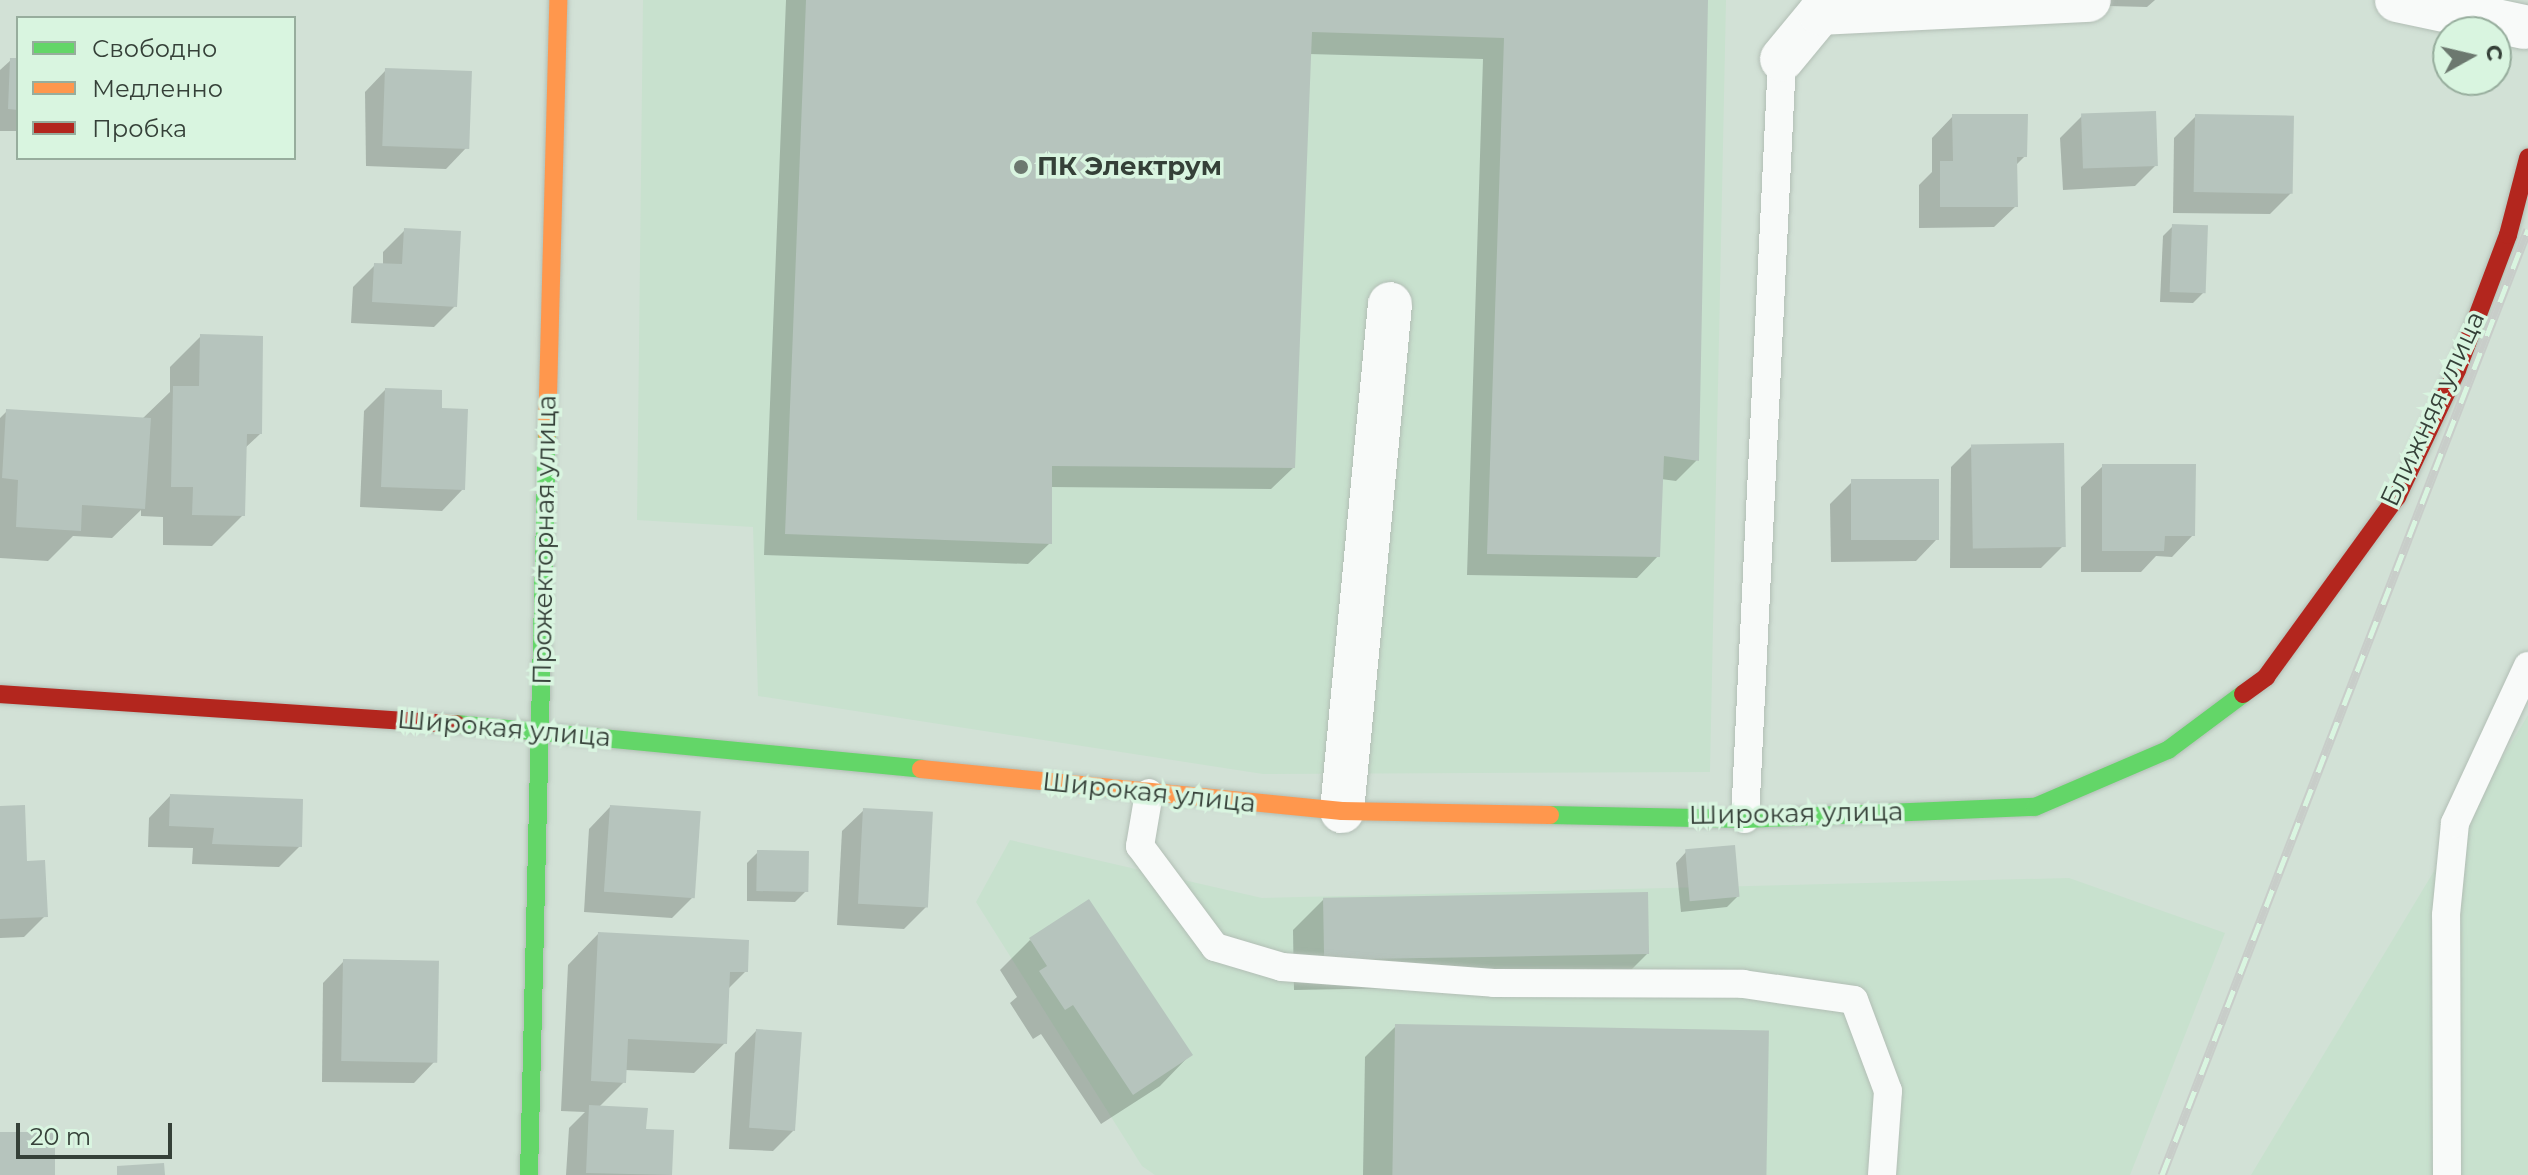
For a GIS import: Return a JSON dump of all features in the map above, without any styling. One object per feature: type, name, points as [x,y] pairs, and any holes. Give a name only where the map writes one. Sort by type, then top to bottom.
[{"type":"street","name":"Прожекторная улица","points":[[529,1175],[558,0]]},
{"type":"street","points":[[1782,59],[1820,13],[2089,0]]},
{"type":"street","points":[[2397,0],[2527,25]]},
{"type":"street","name":"Ближняя улица","points":[[2266,677],[2397,497],[2457,370],[2508,235],[2528,158]]},
{"type":"street","points":[[1342,811],[1390,304]]},
{"type":"street","name":"Широкая улица","points":[[0,694],[540,730],[1342,811],[1745,819],[2035,807],[2168,750],[2266,677]]},
{"type":"lane","points":[[1745,819],[1782,59]]},
{"type":"lane","points":[[2447,1175],[2446,915],[2455,823],[2502,713],[2528,666]]},
{"type":"lane","points":[[1149,793],[1140,846],[1215,947],[1282,967],[1493,983],[1743,984],[1854,1000],[1888,1091],[1882,1175]]},
{"type":"shaded area","points":[[643,0],[1726,0],[1710,772],[1263,774],[758,696],[753,527],[637,520]]},
{"type":"shaded area","points":[[2528,715],[2528,1175],[2251,1175]]},
{"type":"shaded area","points":[[1010,840],[1262,898],[2069,878],[2225,933],[2130,1175],[1155,1175],[1142,1166],[976,902]]},
{"type":"building","points":[[806,0],[1708,0],[1699,461],[1664,456],[1660,557],[1487,554],[1504,38],[1312,32],[1295,468],[1052,466],[1052,544],[785,534]]},
{"type":"building","points":[[10,58],[16,58],[16,110],[8,109]]},
{"type":"building","points":[[385,68],[472,71],[469,149],[382,146]]},
{"type":"building","points":[[2156,111],[2158,166],[2083,169],[2081,114]]},
{"type":"building","points":[[1952,114],[2028,114],[2027,157],[2017,157],[2018,207],[1940,207],[1940,161],[1953,161]]},
{"type":"building","points":[[2195,114],[2294,116],[2293,194],[2194,192]]},
{"type":"building","points":[[2172,224],[2208,225],[2206,293],[2170,292]]},
{"type":"building","points":[[404,228],[461,231],[457,307],[372,302],[374,263],[402,264]]},
{"type":"building","points":[[200,334],[263,336],[262,434],[247,434],[245,516],[192,515],[193,487],[171,487],[173,386],[199,386]]},
{"type":"building","points":[[385,388],[442,390],[442,408],[468,409],[465,490],[381,487]]},
{"type":"building","points":[[6,409],[151,418],[145,509],[82,505],[81,531],[16,527],[18,480],[2,478]]},
{"type":"building","points":[[2064,443],[2066,547],[1973,549],[1971,445]]},
{"type":"building","points":[[2102,464],[2196,464],[2195,536],[2165,536],[2164,551],[2102,551]]},
{"type":"building","points":[[1851,479],[1939,479],[1939,540],[1851,540]]},
{"type":"building","points":[[170,794],[303,799],[302,847],[212,844],[214,828],[169,826]]},
{"type":"building","points":[[25,805],[27,861],[45,860],[48,917],[0,919],[0,806]]},
{"type":"building","points":[[610,805],[701,811],[695,898],[604,892]]},
{"type":"building","points":[[863,808],[933,812],[928,908],[858,904]]},
{"type":"building","points":[[1735,845],[1740,897],[1690,901],[1685,849]]},
{"type":"building","points":[[757,850],[809,851],[808,892],[756,891]]},
{"type":"building","points":[[1648,892],[1649,954],[1324,960],[1323,898]]},
{"type":"building","points":[[1089,899],[1193,1055],[1133,1095],[1073,1005],[1065,1010],[1039,971],[1047,966],[1029,938]]},
{"type":"building","points":[[598,932],[749,940],[748,972],[730,972],[727,1044],[628,1039],[626,1083],[591,1081]]},
{"type":"building","points":[[343,959],[439,961],[437,1063],[341,1061]]},
{"type":"building","points":[[1395,1024],[1769,1031],[1766,1175],[1392,1175]]},
{"type":"building","points":[[756,1029],[802,1032],[795,1131],[749,1128]]},
{"type":"building","points":[[589,1105],[648,1108],[646,1129],[674,1130],[672,1175],[586,1173]]},
{"type":"building","points":[[0,1132],[55,1132],[55,1175],[0,1175]]},
{"type":"building","points":[[164,1163],[165,1175],[117,1175],[117,1166]]},
{"type":"railway","points":[[2162,1175],[2528,229]]},
{"type":"traffic: fast","points":[[529,1175],[547,434]]},
{"type":"traffic: fast","points":[[1550,815],[1745,819],[2035,807],[2168,750],[2243,694]]},
{"type":"traffic: fast","points":[[457,724],[921,769]]},
{"type":"traffic: slow","points":[[547,434],[558,0]]},
{"type":"traffic: slow","points":[[921,769],[1342,811],[1550,815]]},
{"type":"traffic: jam","points":[[2243,694],[2266,677],[2397,497],[2457,370],[2508,235],[2528,158]]},
{"type":"traffic: jam","points":[[0,694],[457,724]]},
{"type":"place","name":"ПК Электрум","points":[[1021,167]]}]
